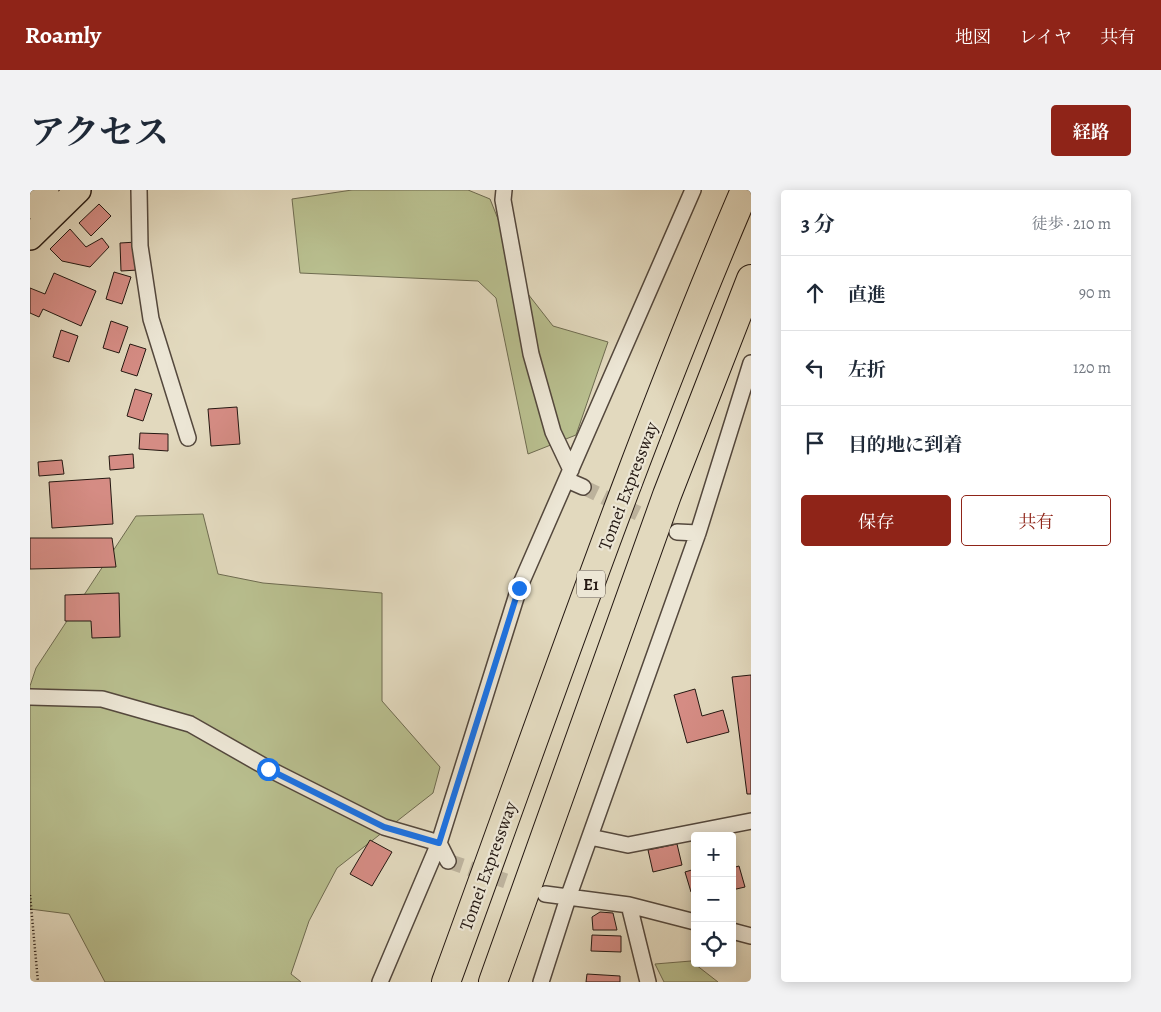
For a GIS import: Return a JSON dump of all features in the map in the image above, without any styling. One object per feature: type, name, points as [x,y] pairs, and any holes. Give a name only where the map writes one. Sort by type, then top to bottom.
[{"type":"highway","points":[[30,206],[46,190]]},
{"type":"highway","points":[[30,237],[78,190]]},
{"type":"highway","name":"Tomei Expressway","points":[[446,982],[638,460],[686,333],[745,190]]},
{"type":"highway","name":"E1","points":[[492,982],[668,495],[751,279]]},
{"type":"street","points":[[139,190],[140,246],[151,319],[188,438]]},
{"type":"street","points":[[504,190],[503,200],[532,354],[553,432],[569,475],[583,487]]},
{"type":"street","points":[[380,982],[439,843],[519,588],[693,190]]},
{"type":"street","points":[[541,982],[568,898],[698,533],[747,383],[751,363]]},
{"type":"street","points":[[677,532],[698,533]]},
{"type":"street","points":[[30,697],[102,698],[190,724],[268,769],[384,827],[439,843],[448,862]]},
{"type":"street","points":[[590,837],[628,845],[751,821]]},
{"type":"street","points":[[545,894],[629,905],[691,921]]},
{"type":"street","points":[[629,905],[648,982]]},
{"type":"street","points":[[736,932],[751,936]]},
{"type":"path","points":[[30,895],[38,982]]},
{"type":"green space","points":[[352,190],[468,190],[490,199],[528,294],[553,326],[608,342],[576,435],[528,454],[496,298],[478,281],[300,273],[292,199]]},
{"type":"green space","points":[[203,514],[218,574],[263,583],[382,593],[382,701],[440,767],[433,793],[337,868],[309,921],[291,974],[301,982],[105,982],[69,914],[30,909],[30,686],[36,668],[136,516]]},
{"type":"green space","points":[[691,961],[691,967],[699,967],[718,982],[664,982],[655,964]]},
{"type":"building","points":[[99,204],[111,216],[91,236],[79,223]]},
{"type":"building","points":[[70,229],[86,247],[102,238],[109,247],[90,267],[62,261],[50,249]]},
{"type":"building","points":[[137,242],[138,270],[121,271],[120,243]]},
{"type":"building","points":[[114,272],[131,277],[122,304],[106,299]]},
{"type":"building","points":[[54,273],[96,291],[81,326],[43,309],[39,317],[30,313],[30,288],[45,294]]},
{"type":"building","points":[[111,321],[128,327],[119,353],[103,348]]},
{"type":"building","points":[[61,330],[78,336],[69,362],[53,357]]},
{"type":"building","points":[[130,344],[146,349],[137,376],[121,371]]},
{"type":"building","points":[[135,389],[152,394],[143,421],[127,416]]},
{"type":"building","points":[[237,407],[240,444],[211,446],[208,409]]},
{"type":"building","points":[[140,433],[168,434],[168,451],[139,449]]},
{"type":"building","points":[[133,454],[134,468],[110,470],[109,456]]},
{"type":"building","points":[[62,460],[64,474],[39,476],[38,462]]},
{"type":"building","points":[[110,478],[113,524],[52,528],[49,482]]},
{"type":"building","points":[[30,538],[112,538],[116,567],[30,569]]},
{"type":"building","points":[[119,593],[120,637],[92,638],[91,621],[65,621],[65,595]]},
{"type":"building","points":[[751,675],[751,794],[747,794],[732,677]]},
{"type":"building","points":[[695,689],[702,716],[723,710],[729,732],[687,743],[674,695]]},
{"type":"building","points":[[370,840],[392,852],[372,886],[350,874]]},
{"type":"building","points":[[677,844],[682,865],[653,872],[648,850]]},
{"type":"building","points":[[739,866],[745,887],[736,889],[736,877],[736,867]]},
{"type":"building","points":[[691,870],[691,892],[685,872]]},
{"type":"building","points":[[600,912],[613,913],[617,930],[593,930],[592,917]]},
{"type":"building","points":[[592,935],[621,936],[621,952],[591,951]]},
{"type":"building","points":[[587,974],[620,976],[620,982],[586,982]]},
{"type":"tunnel","points":[[583,487],[677,532]]},
{"type":"tunnel","points":[[448,861],[532,890]]},
{"type":"route","points":[[268,769],[384,827],[439,843],[519,588]]}]
